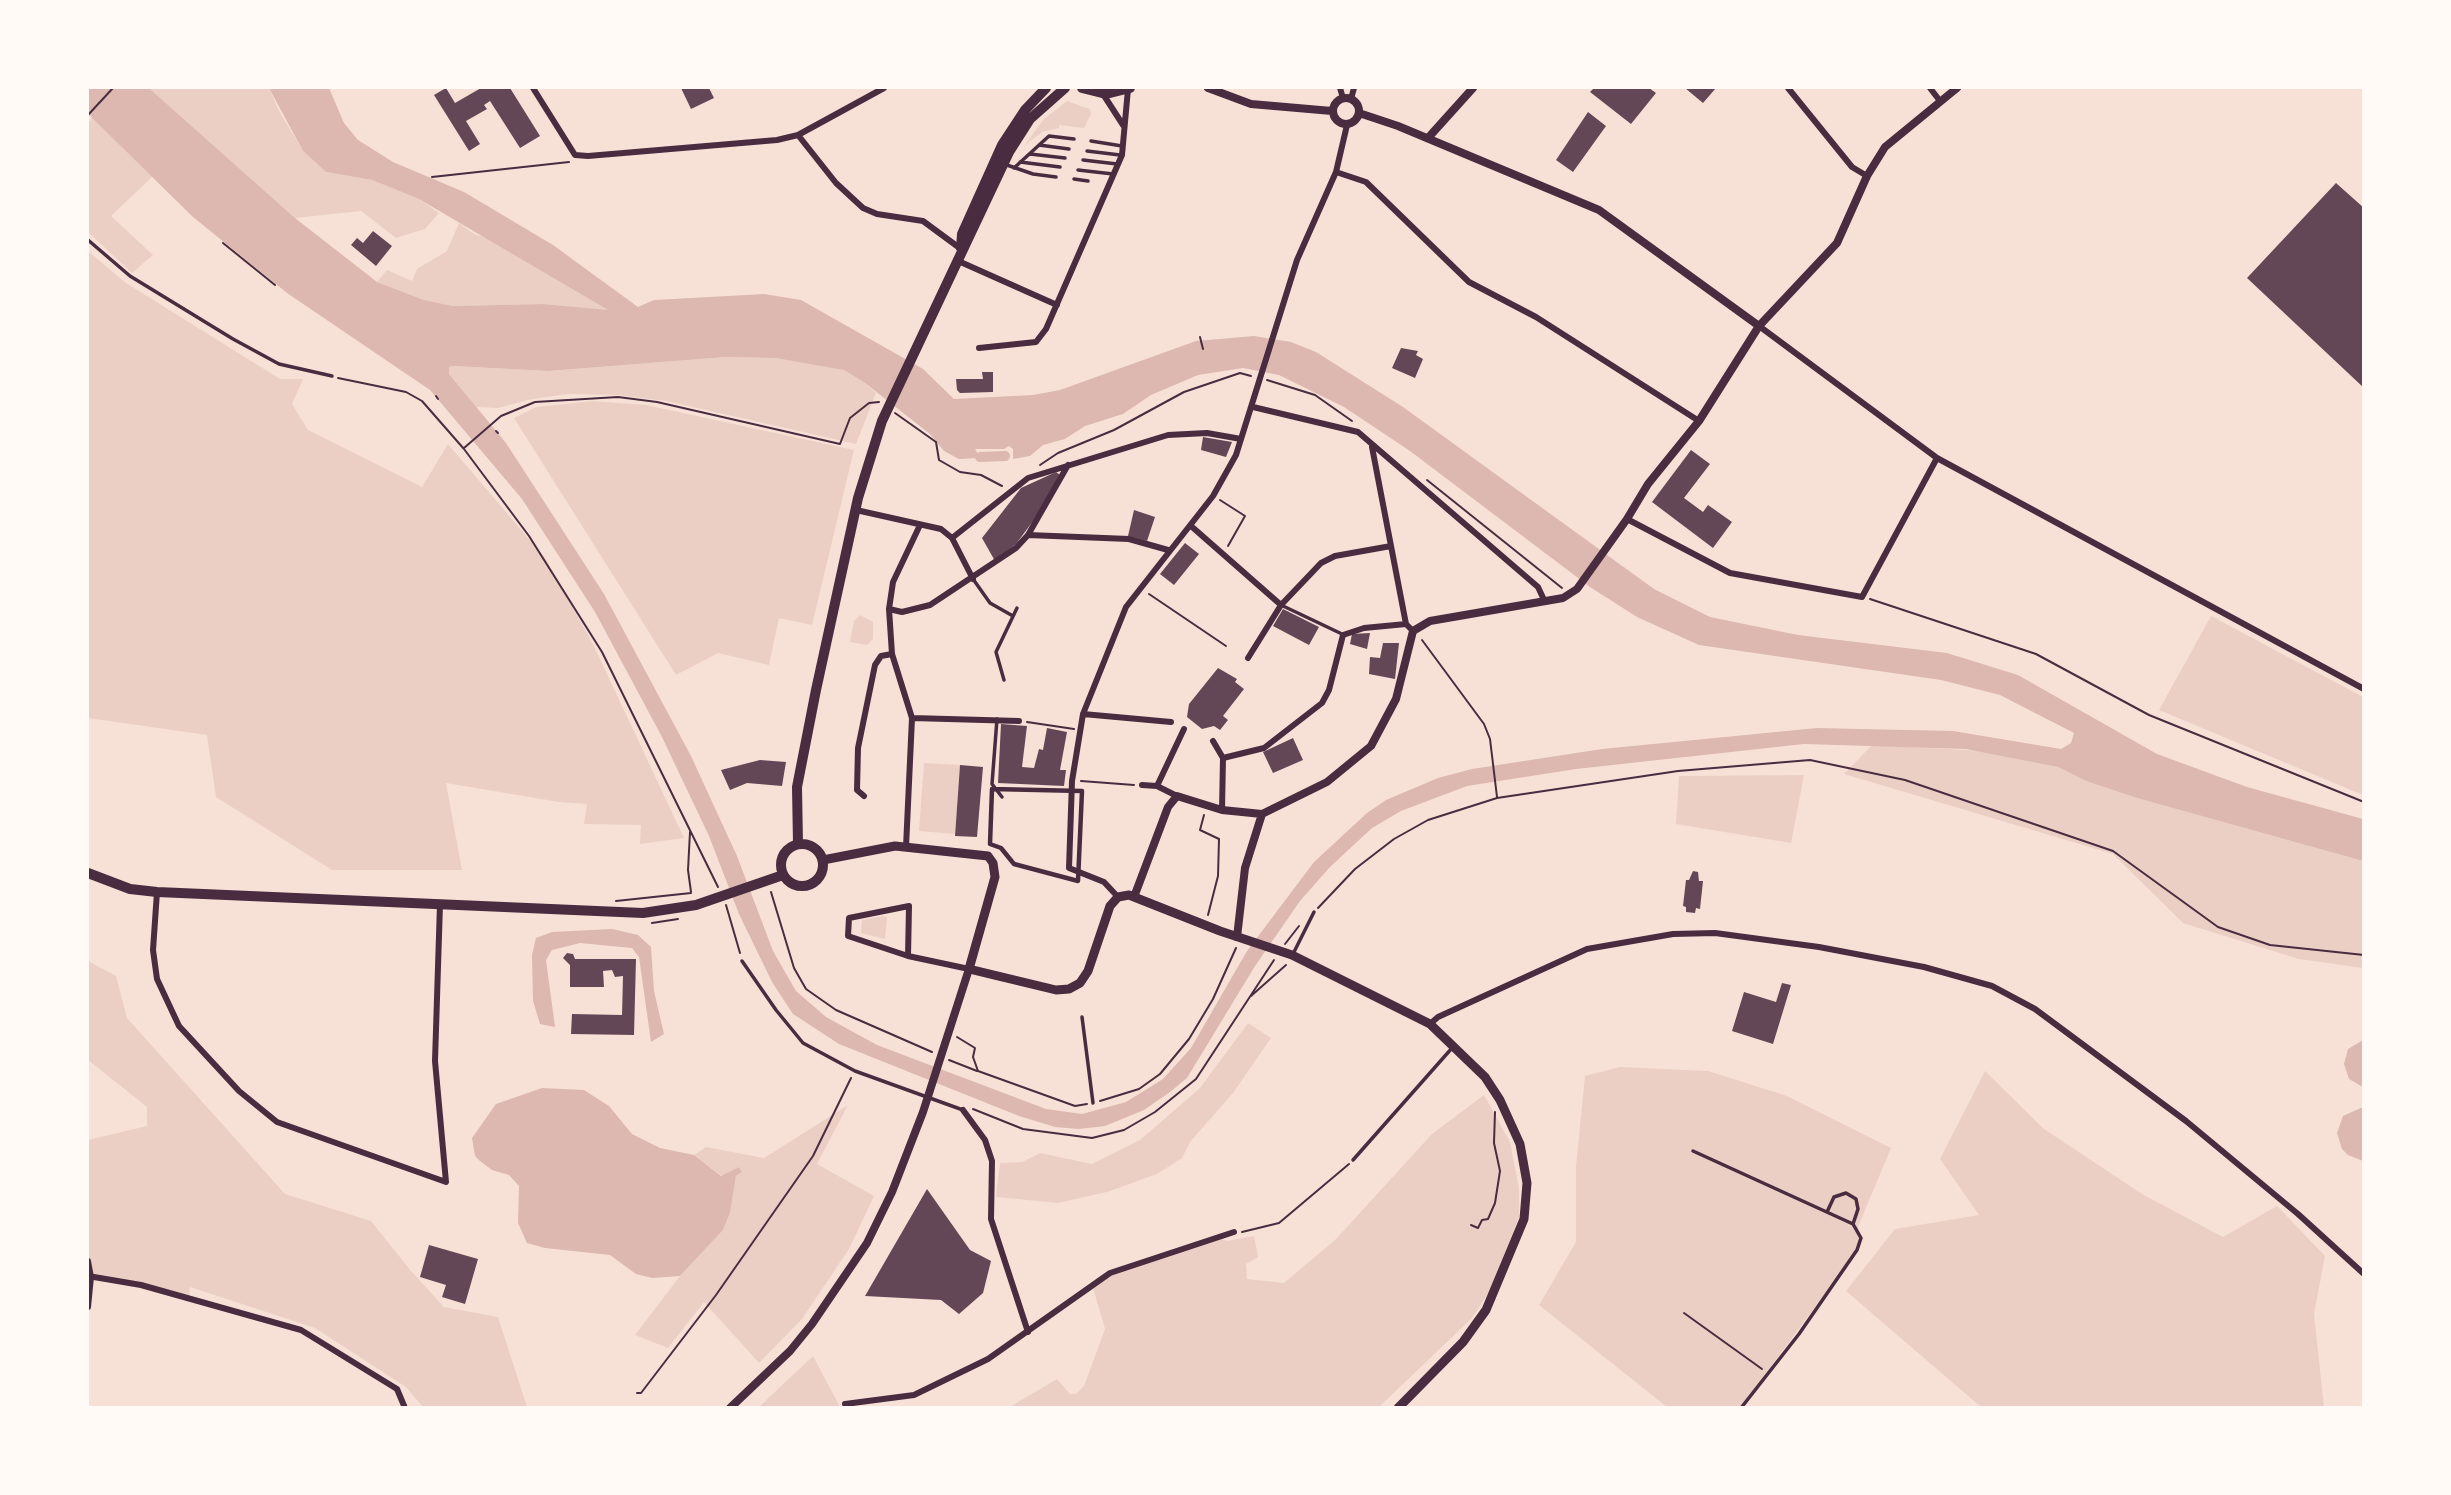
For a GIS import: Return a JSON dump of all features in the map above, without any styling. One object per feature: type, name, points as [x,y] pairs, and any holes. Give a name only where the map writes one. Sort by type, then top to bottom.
[{"type":"main road","points":[[798,844],[797,787],[816,690],[856,510],[882,421],[961,249],[962,234],[1024,110],[1046,88]]},
{"type":"main road","points":[[999,162],[1030,119],[1065,88]]},
{"type":"main road","points":[[1082,88],[1103,94],[1129,88]]},
{"type":"main road","points":[[88,873],[130,889],[157,892],[643,913],[696,905],[783,876],[800,887],[813,884],[822,873],[823,860],[811,846],[798,844],[783,856],[783,876]]},
{"type":"main road","points":[[823,860],[867,849],[906,847],[982,853],[993,863],[995,877],[969,969],[1056,990],[1069,989],[1080,983],[1088,971],[1110,906],[1118,897],[1131,896],[1292,955],[1430,1024],[1485,1077],[1500,1100],[1520,1144],[1527,1183],[1524,1219],[1486,1310],[1463,1342],[1398,1408]]},
{"type":"street","points":[[533,88],[575,155],[588,156],[777,140],[798,135],[884,88]]},
{"type":"street","points":[[979,348],[1036,342],[1057,305],[1119,164],[1124,146],[1129,88]]},
{"type":"street","points":[[1208,88],[1251,104],[1332,111]]},
{"type":"street","points":[[1118,897],[1104,882],[1069,868],[1072,781],[1083,714],[1104,657],[1138,587],[1191,526],[1230,469],[1253,407],[1297,260],[1335,172],[1347,125],[1355,121],[1359,113],[1357,104],[1347,98],[1340,88]]},
{"type":"street","points":[[1347,125],[1335,120],[1332,111],[1335,103],[1347,98],[1354,88]]},
{"type":"street","points":[[1428,138],[1473,88]]},
{"type":"street","points":[[1788,88],[1853,167],[1867,176]]},
{"type":"street","points":[[1930,88],[1940,101]]},
{"type":"street","points":[[1142,785],[1157,786],[1177,796],[1222,810],[1262,814],[1327,782],[1371,746],[1396,699],[1413,631],[1430,621],[1545,602],[1573,592],[1627,520],[1648,484],[1699,421],[1759,326],[1837,243],[1867,176],[1885,148],[1957,88]]},
{"type":"street","points":[[1103,94],[1124,127]]},
{"type":"street","points":[[1359,113],[1428,138],[1584,202],[1613,218],[1937,458],[2364,689]]},
{"type":"street","points":[[798,135],[835,183],[863,208],[877,214],[923,221],[961,249]]},
{"type":"street","points":[[1335,172],[1366,182],[1469,282],[1536,317],[1699,421]]},
{"type":"street","points":[[956,260],[1057,305]]},
{"type":"street","points":[[1253,407],[1358,432],[1372,447],[1538,587],[1545,602]]},
{"type":"street","points":[[951,538],[1028,478],[1168,435],[1207,433],[1241,439]]},
{"type":"street","points":[[1372,447],[1406,624],[1413,631]]},
{"type":"street","points":[[1627,520],[1730,573],[1862,597],[1937,458]]},
{"type":"street","points":[[889,609],[902,611],[930,605],[974,579],[1016,548],[1028,535],[1068,465]]},
{"type":"street","points":[[856,510],[941,529],[951,538],[974,579]]},
{"type":"street","points":[[906,847],[912,718],[892,654],[889,609],[893,582],[920,525]]},
{"type":"street","points":[[1191,526],[1281,605]]},
{"type":"street","points":[[1028,535],[1129,539],[1168,550]]},
{"type":"street","points":[[1248,658],[1281,605],[1321,563],[1335,556],[1391,546]]},
{"type":"street","points":[[1223,758],[1264,748],[1322,703],[1329,690],[1343,635],[1364,628],[1406,624]]},
{"type":"street","points":[[864,796],[857,790],[858,748],[875,665],[881,656],[892,654]]},
{"type":"street","points":[[1083,714],[1171,722]]},
{"type":"street","points":[[912,718],[1019,721]]},
{"type":"street","points":[[1157,786],[1184,729]]},
{"type":"street","points":[[1213,741],[1223,758],[1222,810]]},
{"type":"street","points":[[1072,791],[992,789],[990,844],[1001,848],[1014,863],[1078,881],[1079,871]]},
{"type":"street","points":[[1131,896],[1168,807],[1177,796]]},
{"type":"street","points":[[1241,938],[1245,868],[1262,814]]},
{"type":"street","points":[[157,892],[153,950],[157,979],[179,1026],[239,1091],[277,1122],[446,1182],[435,1061],[440,904]]},
{"type":"street","points":[[730,1408],[789,1351],[836,1291],[867,1243],[892,1192],[923,1112],[969,969],[908,956],[848,936],[849,918],[909,906],[908,956]]},
{"type":"street","points":[[1430,1024],[1438,1017],[1587,950],[1673,934],[1728,935],[1819,947],[1924,967],[1992,986],[2035,1009],[2186,1121],[2298,1214],[2364,1274]]},
{"type":"street","points":[[963,1110],[985,1140],[992,1161],[991,1219],[1028,1332]]},
{"type":"street","points":[[845,1404],[914,1395],[988,1359],[1110,1273],[1234,1232]]},
{"type":"street","points":[[88,1261],[88,1307]]},
{"type":"street","points":[[89,1276],[141,1285],[301,1330],[397,1389],[405,1408]]},
{"type":"lane","points":[[1014,168],[1049,136],[1074,139]]},
{"type":"lane","points":[[1091,141],[1124,146]]},
{"type":"lane","points":[[1039,145],[1069,149]]},
{"type":"lane","points":[[1087,151],[1122,155]]},
{"type":"lane","points":[[1030,154],[1065,158]]},
{"type":"lane","points":[[1083,160],[1119,164]]},
{"type":"lane","points":[[999,162],[1056,177]]},
{"type":"lane","points":[[1020,162],[1060,167]]},
{"type":"lane","points":[[1078,170],[1115,174]]},
{"type":"lane","points":[[1074,179],[1088,181]]},
{"type":"lane","points":[[88,240],[130,276],[233,339],[279,364],[332,376]]},
{"type":"lane","points":[[974,579],[990,603],[1013,616]]},
{"type":"lane","points":[[1281,605],[1343,635]]},
{"type":"lane","points":[[1004,680],[996,652],[1017,608]]},
{"type":"lane","points":[[997,719],[992,784],[1002,797]]},
{"type":"lane","points":[[1292,955],[1314,912]]},
{"type":"lane","points":[[742,961],[803,1043],[855,1071],[963,1110]]},
{"type":"lane","points":[[1082,1017],[1093,1103]]},
{"type":"lane","points":[[1353,1160],[1454,1047]]},
{"type":"lane","points":[[1693,1151],[1853,1224],[1861,1238],[1857,1250],[1769,1374],[1741,1408]]},
{"type":"lane","points":[[1827,1212],[1834,1197],[1846,1193],[1856,1199],[1858,1209],[1853,1224]]},
{"type":"path","points":[[88,115],[113,88]]},
{"type":"path","points":[[432,177],[577,161]]},
{"type":"path","points":[[223,243],[275,285]]},
{"type":"path","points":[[1200,337],[1203,349]]},
{"type":"path","points":[[1028,478],[1037,467],[1058,453],[1114,430],[1184,392],[1233,374],[1252,376]]},
{"type":"path","points":[[332,376],[414,396],[422,401],[464,449],[529,536],[602,652],[690,831],[688,870],[691,892]]},
{"type":"path","points":[[1263,379],[1315,395],[1354,423]]},
{"type":"path","points":[[464,449],[494,422],[517,407],[535,402],[618,397],[657,402],[840,444],[850,418],[876,400],[936,442],[939,460],[960,472],[991,479],[1010,491]]},
{"type":"path","points":[[1422,475],[1573,592]]},
{"type":"path","points":[[1213,496],[1245,516],[1224,553]]},
{"type":"path","points":[[1138,587],[1226,646]]},
{"type":"path","points":[[1862,597],[2036,654],[2149,715],[2364,802]]},
{"type":"path","points":[[1413,631],[1432,649],[1484,724],[1490,739],[1497,798]]},
{"type":"path","points":[[1019,721],[1080,730]]},
{"type":"path","points":[[1314,912],[1355,869],[1394,839],[1429,820],[1497,798],[1678,771],[1810,760],[1837,763],[1905,780],[2113,851],[2218,928],[2270,945],[2364,955]]},
{"type":"path","points":[[1072,781],[1142,785]]},
{"type":"path","points":[[1206,804],[1200,830],[1219,839],[1218,876],[1209,907],[1208,926]]},
{"type":"path","points":[[771,892],[794,968],[806,989],[836,1010],[932,1052]]},
{"type":"path","points":[[942,1057],[1075,1106],[1139,1088],[1160,1074],[1189,1039],[1213,999],[1241,938]]},
{"type":"path","points":[[963,1110],[972,1109],[1023,1129],[1093,1138],[1124,1130],[1155,1112],[1196,1079],[1249,998],[1285,967]]},
{"type":"path","points":[[957,1037],[975,1048],[973,1057],[978,1071]]},
{"type":"path","points":[[638,1393],[641,1393],[692,1328],[813,1156],[855,1071]]},
{"type":"path","points":[[1471,1225],[1478,1228],[1482,1220],[1488,1219],[1495,1203],[1500,1171],[1494,1143],[1497,1107]]},
{"type":"path","points":[[1234,1232],[1253,1232],[1279,1223],[1353,1160]]},
{"type":"path","points":[[1684,1313],[1769,1374]]},
{"type":"shaded area","points":[[88,88],[149,88],[295,218],[377,282],[424,300],[453,306],[543,304],[608,310],[419,199],[372,180],[326,172],[303,151],[269,88],[329,88],[344,123],[358,140],[393,162],[464,192],[553,245],[638,307],[654,300],[764,294],[801,300],[923,369],[954,399],[1033,395],[1060,390],[1196,341],[1254,336],[1291,342],[1316,352],[1403,407],[1654,589],[1710,617],[1798,635],[1947,653],[2018,675],[2157,754],[2247,787],[2363,819],[2363,861],[2137,798],[2086,781],[2058,767],[1966,749],[1804,744],[1576,769],[1467,786],[1401,811],[1372,828],[1330,867],[1300,901],[1255,966],[1187,1078],[1170,1092],[1144,1110],[1105,1126],[1079,1129],[1055,1127],[1019,1116],[839,1044],[793,1014],[772,982],[739,914],[709,836],[662,737],[595,612],[522,499],[430,390],[287,293],[193,217],[88,112]],"holes":[[[726,357],[775,358],[844,370],[865,383],[930,434],[944,451],[959,459],[980,458],[975,449],[1004,449],[1009,446],[1013,449],[1013,459],[1030,456],[1043,445],[1065,439],[1085,426],[1123,414],[1151,395],[1198,375],[1243,368],[1279,375],[1344,407],[1410,451],[1590,587],[1637,617],[1699,645],[1941,680],[2000,695],[2074,733],[2071,743],[2061,749],[1953,731],[1817,728],[1602,749],[1472,769],[1438,778],[1386,800],[1367,813],[1314,862],[1247,951],[1191,1048],[1163,1079],[1126,1102],[1082,1114],[1046,1109],[877,1045],[826,1017],[796,991],[773,951],[737,856],[691,756],[604,594],[506,443],[449,374],[449,367],[454,366],[548,371]]]},
{"type":"shaded area","points":[[149,88],[269,88],[279,111],[303,151],[326,172],[372,180],[419,199],[439,213],[425,229],[396,238],[361,211],[295,218]]},
{"type":"shaded area","points":[[1067,101],[1090,109],[1091,114],[1084,128],[1059,125],[1059,128],[1042,132],[1024,146],[1044,119]]},
{"type":"shaded area","points":[[92,118],[152,177],[111,216],[153,255],[132,273],[88,232],[88,123]]},
{"type":"shaded area","points":[[459,223],[610,311],[543,304],[453,306],[424,300],[377,282],[387,270],[412,281],[417,269],[447,251]]},
{"type":"shaded area","points":[[88,251],[126,283],[280,379],[303,379],[292,404],[308,430],[422,487],[448,444],[546,559],[593,644],[684,838],[640,844],[641,825],[584,824],[587,804],[559,802],[446,783],[462,870],[332,870],[216,797],[207,735],[88,718]]},
{"type":"shaded area","points":[[726,357],[775,358],[823,366],[844,370],[865,383],[876,393],[856,444],[666,401],[618,395],[568,394],[532,399],[498,408],[476,407],[449,374],[449,367],[454,366],[548,371]]},
{"type":"shaded area","points":[[593,401],[646,405],[854,450],[812,625],[779,618],[769,665],[718,653],[676,675],[514,418],[536,407]]},
{"type":"shaded area","points":[[860,615],[873,622],[873,639],[867,645],[850,642],[854,621]]},
{"type":"shaded area","points":[[2211,616],[2363,697],[2363,795],[2159,710]]},
{"type":"shaded area","points":[[1872,745],[1986,751],[2058,767],[2086,781],[2137,798],[2363,861],[2363,968],[2299,959],[2183,923],[2113,854],[1844,774]]},
{"type":"shaded area","points":[[924,763],[960,765],[955,834],[919,831]]},
{"type":"shaded area","points":[[1804,775],[1791,843],[1676,824],[1679,776]]},
{"type":"shaded area","points":[[887,917],[885,939],[861,933],[862,920]]},
{"type":"shaded area","points":[[612,929],[638,935],[651,947],[654,991],[664,1034],[651,1042],[639,957],[632,948],[580,943],[552,950],[546,960],[555,1027],[540,1024],[533,1001],[532,955],[536,938],[552,932]]},
{"type":"shaded area","points":[[88,961],[116,976],[127,1018],[285,1194],[371,1221],[444,1307],[498,1317],[527,1407],[423,1407],[406,1387],[315,1328],[190,1287],[189,1298],[91,1277],[88,1261],[88,1140],[147,1126],[147,1107],[88,1060]]},
{"type":"shaded area","points":[[1248,1023],[1271,1038],[1233,1093],[1190,1142],[1182,1158],[1157,1174],[1107,1192],[1058,1203],[996,1197],[1000,1163],[1022,1162],[1040,1153],[1092,1164],[1140,1140],[1200,1088]]},
{"type":"shaded area","points":[[2363,1040],[2364,1087],[2349,1079],[2344,1064],[2348,1049]]},
{"type":"shaded area","points":[[1620,1067],[1708,1071],[1787,1096],[1891,1148],[1858,1227],[1861,1238],[1857,1250],[1741,1407],[1667,1407],[1539,1305],[1576,1242],[1576,1166],[1585,1076]]},
{"type":"shaded area","points":[[1985,1071],[2044,1129],[2142,1194],[2223,1237],[2277,1206],[2325,1256],[2314,1314],[2324,1407],[1981,1407],[1846,1291],[1895,1229],[1979,1215],[1940,1159]]},
{"type":"shaded area","points":[[542,1088],[584,1090],[609,1106],[632,1134],[660,1148],[694,1155],[721,1176],[739,1167],[742,1172],[736,1176],[730,1213],[723,1230],[680,1276],[652,1278],[636,1274],[610,1255],[545,1248],[527,1243],[518,1223],[519,1186],[509,1175],[492,1170],[475,1156],[472,1138],[496,1104]]},
{"type":"shaded area","points":[[1484,1095],[1510,1142],[1519,1188],[1519,1217],[1489,1292],[1472,1318],[1379,1407],[1008,1408],[1057,1379],[1070,1394],[1076,1394],[1084,1386],[1105,1329],[1093,1288],[1111,1275],[1221,1239],[1227,1241],[1254,1236],[1258,1257],[1246,1264],[1247,1279],[1284,1283],[1336,1239],[1432,1134]]},
{"type":"shaded area","points":[[848,1105],[817,1164],[874,1196],[849,1249],[802,1319],[759,1363],[704,1302],[668,1348],[635,1335],[680,1276],[723,1230],[730,1213],[736,1176],[742,1172],[739,1167],[722,1176],[694,1155],[706,1147],[764,1158]]},
{"type":"shaded area","points":[[2364,1107],[2363,1161],[2348,1155],[2342,1149],[2337,1133],[2343,1116]]},
{"type":"shaded area","points":[[813,1356],[840,1407],[759,1407]]},
{"type":"building","points":[[446,88],[455,103],[481,88],[510,88],[540,136],[520,148],[490,101],[484,105],[487,109],[466,121],[480,144],[469,151],[434,95]]},
{"type":"building","points":[[681,88],[709,88],[714,98],[691,109]]},
{"type":"building","points":[[1594,88],[1649,88],[1656,93],[1631,124],[1590,92]]},
{"type":"building","points":[[1685,88],[1716,88],[1703,103]]},
{"type":"building","points":[[1588,112],[1606,126],[1573,172],[1556,160]]},
{"type":"building","points":[[2336,183],[2364,208],[2364,388],[2247,278]]},
{"type":"building","points":[[373,231],[392,246],[376,266],[351,245],[357,238],[363,243]]},
{"type":"building","points":[[1401,348],[1418,351],[1416,355],[1423,359],[1415,378],[1392,368]]},
{"type":"building","points":[[982,372],[993,372],[993,392],[960,393],[957,390],[956,379],[983,379]]},
{"type":"building","points":[[1203,437],[1232,442],[1226,457],[1201,450]]},
{"type":"building","points":[[1691,450],[1710,464],[1684,498],[1703,512],[1708,505],[1732,522],[1713,548],[1652,502]]},
{"type":"building","points":[[1056,472],[1060,475],[1036,517],[1016,544],[995,561],[982,538],[1021,488]]},
{"type":"building","points":[[1134,510],[1155,517],[1147,541],[1128,536]]},
{"type":"building","points":[[1185,543],[1199,554],[1174,585],[1160,574]]},
{"type":"building","points":[[1283,609],[1319,627],[1309,645],[1273,626]]},
{"type":"building","points":[[1370,633],[1367,649],[1350,644],[1352,634]]},
{"type":"building","points":[[1383,643],[1399,643],[1395,679],[1369,674],[1370,657],[1380,658]]},
{"type":"building","points":[[1218,668],[1237,679],[1235,682],[1244,689],[1223,716],[1228,720],[1220,730],[1214,726],[1202,729],[1187,717],[1189,704]]},
{"type":"building","points":[[1001,724],[1027,726],[1022,767],[1034,768],[1039,749],[1043,750],[1047,728],[1067,732],[1060,770],[1066,770],[1064,786],[998,783]]},
{"type":"building","points":[[1293,738],[1303,760],[1273,773],[1263,752]]},
{"type":"building","points":[[760,760],[786,762],[782,786],[747,783],[730,790],[721,770]]},
{"type":"building","points":[[960,765],[983,767],[977,837],[955,836]]},
{"type":"building","points":[[1693,871],[1698,872],[1699,881],[1703,881],[1700,909],[1696,908],[1695,913],[1686,912],[1686,907],[1683,906],[1686,880],[1689,880]]},
{"type":"building","points":[[567,953],[573,954],[575,959],[636,959],[634,1035],[571,1034],[572,1014],[622,1015],[623,976],[615,977],[612,970],[603,971],[604,987],[570,987],[570,965],[563,958]]},
{"type":"building","points":[[1782,983],[1791,985],[1773,1044],[1732,1031],[1744,992],[1776,1002]]},
{"type":"building","points":[[927,1189],[970,1250],[991,1261],[983,1293],[959,1314],[941,1300],[865,1296]]},
{"type":"building","points":[[429,1245],[478,1259],[465,1304],[442,1297],[446,1285],[420,1277]]},
{"type":"waterway","points":[[980,457],[1005,456]]}]
